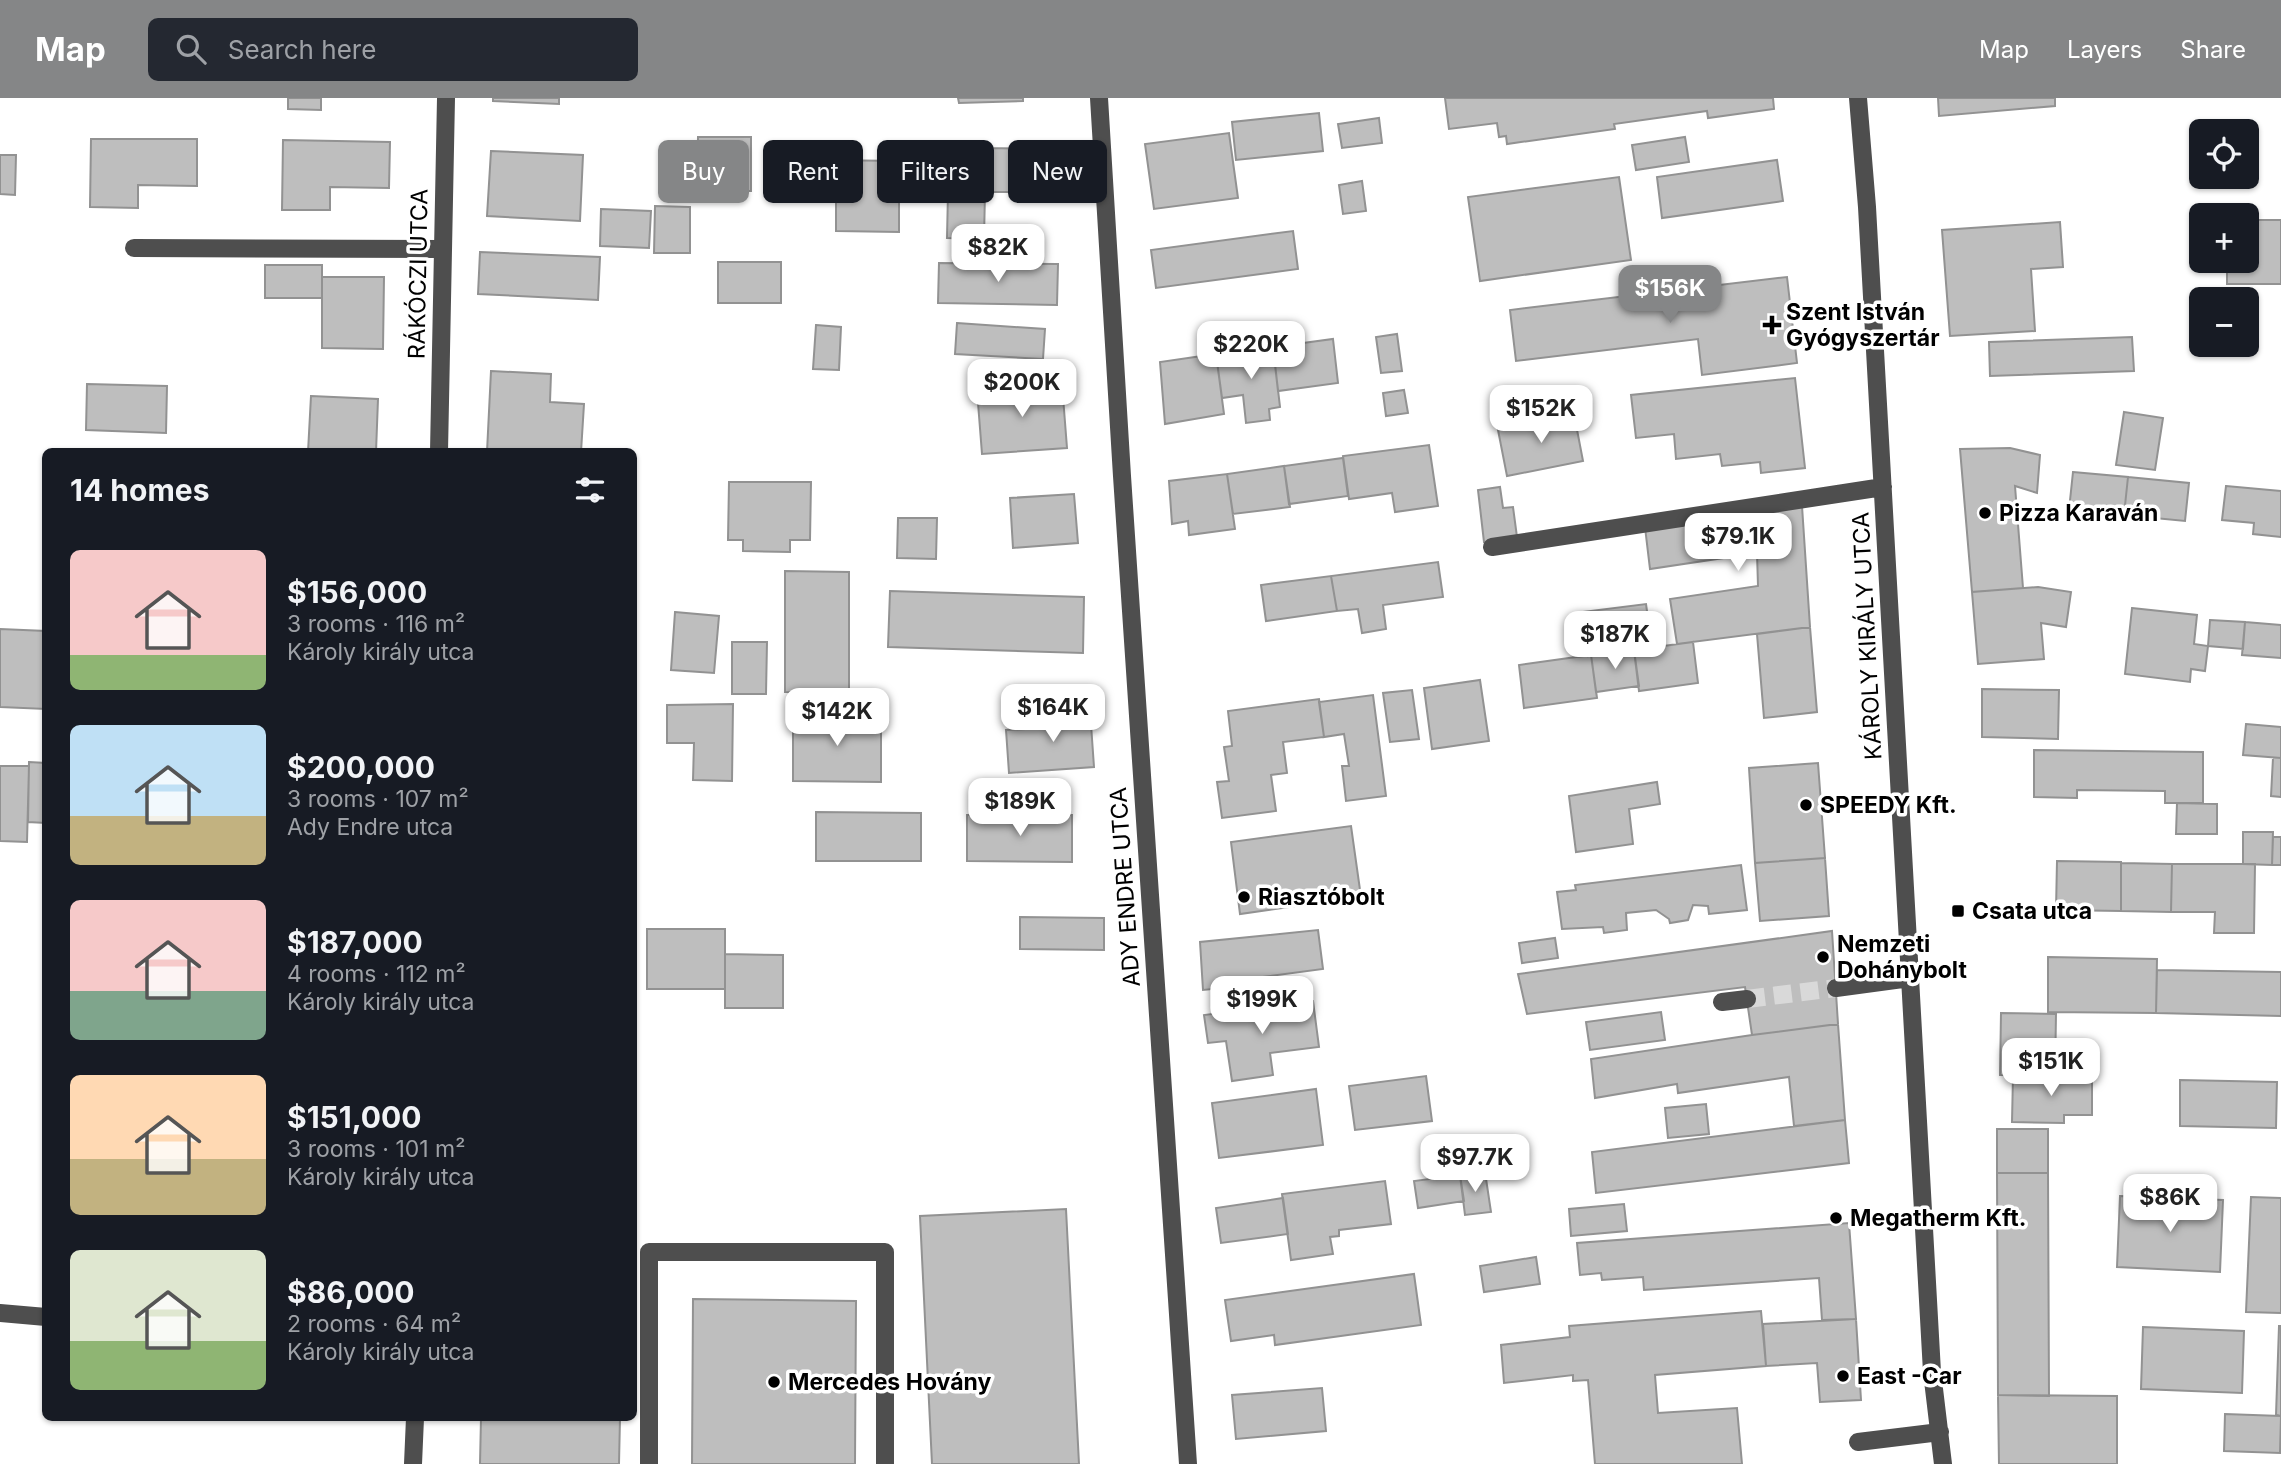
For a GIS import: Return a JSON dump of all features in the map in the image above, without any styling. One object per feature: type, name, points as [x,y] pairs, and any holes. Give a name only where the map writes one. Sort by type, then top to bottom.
[{"type":"street","name":"RÁKÓCZI UTCA","points":[[439,448],[446,98]]},
{"type":"street","name":"ADY ENDRE UTCA","points":[[1099,98],[1188,1464]]},
{"type":"street","name":"KÁROLY KIRÁLY UTCA","points":[[1858,98],[1867,207],[1932,1372],[1943,1464]]},
{"type":"street","points":[[134,248],[443,249]]},
{"type":"street","points":[[1492,547],[1883,487]]},
{"type":"street","points":[[1836,988],[1910,978]]},
{"type":"street","points":[[1722,1002],[1747,999]]},
{"type":"street","points":[[649,1464],[649,1252],[885,1252],[885,1464]]},
{"type":"street","points":[[0,1313],[42,1317]]},
{"type":"street","points":[[413,1464],[415,1421]]},
{"type":"street","points":[[1858,1442],[1940,1433]]},
{"type":"building","points":[[288,98],[321,98],[321,110],[288,109]]},
{"type":"building","points":[[493,98],[559,98],[559,104],[493,101]]},
{"type":"building","points":[[958,98],[1023,98],[1023,101],[959,103]]},
{"type":"building","points":[[1445,98],[1773,98],[1774,109],[1708,118],[1707,111],[1614,124],[1615,129],[1507,144],[1506,136],[1499,137],[1497,123],[1449,129]]},
{"type":"building","points":[[1938,98],[2055,98],[2055,106],[1939,116]]},
{"type":"building","points":[[1319,113],[1323,151],[1236,160],[1232,122]]},
{"type":"building","points":[[1379,118],[1382,143],[1342,148],[1338,124]]},
{"type":"building","points":[[1229,133],[1238,198],[1154,209],[1145,144]]},
{"type":"building","points":[[698,137],[751,137],[751,191],[749,140],[698,140]]},
{"type":"building","points":[[1685,137],[1689,162],[1636,170],[1632,145]]},
{"type":"building","points":[[91,139],[197,139],[197,186],[138,185],[138,208],[90,207]]},
{"type":"building","points":[[283,140],[390,142],[389,188],[330,187],[330,210],[282,210]]},
{"type":"building","points":[[994,148],[1008,148],[1008,192],[994,192]]},
{"type":"building","points":[[491,151],[583,155],[580,221],[487,216]]},
{"type":"building","points":[[0,155],[16,155],[15,195],[0,194]]},
{"type":"building","points":[[1777,160],[1783,201],[1662,218],[1657,177]]},
{"type":"building","points":[[863,161],[877,161],[877,203],[899,203],[899,232],[836,231],[836,203],[863,203]]},
{"type":"building","points":[[1619,177],[1631,260],[1480,281],[1468,197]]},
{"type":"building","points":[[1362,181],[1366,211],[1343,214],[1339,185]]},
{"type":"building","points":[[948,203],[985,203],[984,239],[947,238]]},
{"type":"building","points":[[655,206],[690,207],[690,253],[654,253]]},
{"type":"building","points":[[601,209],[651,211],[649,248],[600,246]]},
{"type":"building","points":[[2259,220],[2281,220],[2281,284],[2227,284],[2227,273],[2259,273]]},
{"type":"building","points":[[2060,222],[2063,267],[2031,269],[2035,331],[1950,336],[1942,230]]},
{"type":"building","points":[[1293,231],[1298,269],[1156,288],[1151,250]]},
{"type":"building","points":[[480,252],[600,257],[598,300],[478,294]]},
{"type":"building","points":[[718,262],[781,262],[781,303],[718,303]]},
{"type":"building","points":[[939,263],[1058,264],[1057,305],[938,303]]},
{"type":"building","points":[[265,265],[322,265],[322,298],[265,298]]},
{"type":"building","points":[[322,277],[384,277],[383,349],[322,348]]},
{"type":"building","points":[[1787,277],[1797,363],[1702,375],[1698,339],[1516,361],[1510,310]]},
{"type":"building","points":[[957,323],[1045,329],[1043,359],[955,354]]},
{"type":"building","points":[[816,325],[841,327],[839,370],[813,369]]},
{"type":"building","points":[[1397,334],[1402,371],[1381,373],[1376,337]]},
{"type":"building","points":[[2132,337],[2134,371],[1990,376],[1989,342]]},
{"type":"building","points":[[1333,339],[1338,383],[1278,391],[1273,347]]},
{"type":"building","points":[[1273,347],[1280,407],[1269,409],[1270,420],[1246,423],[1243,395],[1222,398],[1216,354]]},
{"type":"building","points":[[1216,354],[1224,414],[1165,424],[1160,362]]},
{"type":"building","points":[[491,371],[551,374],[550,402],[584,404],[581,448],[487,448]]},
{"type":"building","points":[[1795,378],[1805,468],[1761,473],[1760,462],[1722,466],[1720,454],[1676,459],[1674,434],[1636,438],[1631,395]]},
{"type":"building","points":[[87,384],[167,386],[166,433],[86,430]]},
{"type":"building","points":[[1062,384],[1067,448],[982,454],[977,390]]},
{"type":"building","points":[[1404,390],[1408,413],[1386,416],[1383,393]]},
{"type":"building","points":[[311,396],[378,399],[376,448],[308,448]]},
{"type":"building","points":[[2124,412],[2163,418],[2155,470],[2116,465]]},
{"type":"building","points":[[1574,414],[1583,461],[1507,476],[1498,430]]},
{"type":"building","points":[[1429,445],[1438,506],[1395,512],[1392,493],[1349,499],[1343,456]]},
{"type":"building","points":[[2010,448],[2040,455],[2037,493],[2015,486],[2023,588],[1972,592],[1960,449]]},
{"type":"building","points":[[1343,458],[1348,496],[1289,504],[1284,466]]},
{"type":"building","points":[[1284,466],[1290,507],[1233,514],[1227,474]]},
{"type":"building","points":[[2073,472],[2128,477],[2124,515],[2069,510]]},
{"type":"building","points":[[1227,474],[1235,529],[1189,535],[1188,521],[1172,524],[1169,481]]},
{"type":"building","points":[[2128,477],[2189,483],[2185,521],[2124,515]]},
{"type":"building","points":[[729,482],[811,482],[810,540],[790,540],[790,552],[743,551],[743,540],[728,540]]},
{"type":"building","points":[[2226,486],[2281,491],[2281,537],[2253,534],[2254,523],[2222,520]]},
{"type":"building","points":[[1500,487],[1503,508],[1513,507],[1517,537],[1484,542],[1478,490]]},
{"type":"building","points":[[1074,494],[1078,543],[1013,548],[1010,498]]},
{"type":"building","points":[[1802,506],[1810,627],[1677,644],[1670,599],[1758,586],[1757,553],[1650,569],[1645,527]]},
{"type":"building","points":[[898,518],[937,518],[936,559],[897,558]]},
{"type":"building","points":[[1438,562],[1443,597],[1383,605],[1386,629],[1362,633],[1358,609],[1337,611],[1331,576]]},
{"type":"building","points":[[785,571],[849,572],[849,693],[785,692]]},
{"type":"building","points":[[1331,576],[1337,611],[1266,621],[1261,585]]},
{"type":"building","points":[[2038,587],[2071,592],[2066,627],[2041,623],[2044,659],[1978,664],[1972,592]]},
{"type":"building","points":[[890,591],[1084,597],[1083,653],[888,647]]},
{"type":"building","points":[[1646,604],[1652,647],[1588,656],[1582,612]]},
{"type":"building","points":[[2132,608],[2197,615],[2194,644],[2208,646],[2205,671],[2191,669],[2190,682],[2125,674]]},
{"type":"building","points":[[675,612],[719,616],[714,673],[671,670]]},
{"type":"building","points":[[2210,620],[2245,622],[2243,649],[2208,646]]},
{"type":"building","points":[[2245,622],[2281,625],[2281,658],[2242,655]]},
{"type":"building","points":[[1810,627],[1817,712],[1764,718],[1757,634]]},
{"type":"building","points":[[0,629],[42,631],[42,709],[0,707]]},
{"type":"building","points":[[732,642],[767,642],[766,694],[732,694]]},
{"type":"building","points":[[1693,642],[1698,683],[1639,691],[1634,650]]},
{"type":"building","points":[[1634,650],[1639,686],[1596,692],[1591,655]]},
{"type":"building","points":[[1591,655],[1597,698],[1524,708],[1519,665]]},
{"type":"building","points":[[1480,680],[1489,741],[1432,749],[1424,688]]},
{"type":"building","points":[[1982,689],[2059,690],[2058,739],[1982,737]]},
{"type":"building","points":[[1412,690],[1419,739],[1390,742],[1383,693]]},
{"type":"building","points":[[1373,695],[1386,796],[1346,801],[1342,766],[1349,766],[1344,734],[1324,737],[1319,702]]},
{"type":"building","points":[[1319,699],[1324,737],[1283,742],[1287,773],[1271,775],[1276,811],[1222,818],[1217,782],[1229,781],[1224,747],[1232,746],[1228,711]]},
{"type":"building","points":[[733,704],[732,781],[693,780],[694,743],[667,743],[667,705]]},
{"type":"building","points":[[1090,710],[1094,767],[1009,773],[1006,730],[1043,728],[1042,713]]},
{"type":"building","points":[[793,713],[881,714],[881,782],[793,781]]},
{"type":"building","points":[[2246,724],[2281,727],[2281,758],[2243,755]]},
{"type":"building","points":[[2034,750],[2203,752],[2203,803],[2165,803],[2165,791],[2077,790],[2077,798],[2034,797]]},
{"type":"building","points":[[2273,758],[2281,758],[2281,797],[2271,796]]},
{"type":"building","points":[[29,762],[42,763],[42,823],[28,822]]},
{"type":"building","points":[[1818,763],[1825,858],[1755,863],[1749,768]]},
{"type":"building","points":[[0,766],[29,766],[27,842],[0,841]]},
{"type":"building","points":[[1657,782],[1660,804],[1629,809],[1633,844],[1576,852],[1569,796]]},
{"type":"building","points":[[2177,803],[2217,804],[2217,834],[2176,834]]},
{"type":"building","points":[[816,812],[921,813],[921,861],[816,861]]},
{"type":"building","points":[[967,815],[1072,815],[1072,862],[967,861]]},
{"type":"building","points":[[1351,826],[1361,897],[1240,914],[1231,842]]},
{"type":"building","points":[[2243,832],[2273,832],[2272,865],[2243,864]]},
{"type":"building","points":[[2273,837],[2281,837],[2281,865],[2272,865]]},
{"type":"building","points":[[1825,858],[1829,916],[1760,921],[1755,863]]},
{"type":"building","points":[[2057,861],[2121,862],[2121,911],[2056,910]]},
{"type":"building","points":[[2121,863],[2172,864],[2171,912],[2121,911]]},
{"type":"building","points":[[2172,864],[2255,864],[2254,933],[2214,933],[2215,912],[2171,912]]},
{"type":"building","points":[[1741,865],[1747,910],[1709,914],[1708,906],[1693,905],[1688,920],[1670,923],[1669,919],[1656,910],[1626,913],[1627,930],[1604,933],[1603,927],[1562,929],[1557,892],[1576,890],[1575,885]]},
{"type":"building","points":[[1020,917],[1104,918],[1104,950],[1020,949]]},
{"type":"building","points":[[647,929],[725,929],[725,989],[647,989]]},
{"type":"building","points":[[1318,930],[1323,969],[1262,977],[1263,984],[1203,990],[1200,942]]},
{"type":"building","points":[[1832,931],[1838,1024],[1752,1035],[1745,987],[1527,1014],[1518,974]]},
{"type":"building","points":[[1555,938],[1558,958],[1522,963],[1519,943]]},
{"type":"building","points":[[725,954],[783,955],[783,1008],[725,1008]]},
{"type":"building","points":[[2048,957],[2157,959],[2156,1013],[2048,1012]]},
{"type":"building","points":[[2157,970],[2281,972],[2281,1016],[2156,1013]]},
{"type":"building","points":[[1313,1001],[1319,1047],[1270,1053],[1273,1075],[1232,1081],[1226,1041],[1208,1043],[1204,1015]]},
{"type":"building","points":[[1661,1012],[1665,1040],[1590,1050],[1586,1022]]},
{"type":"building","points":[[2001,1013],[2056,1014],[2055,1076],[2000,1075]]},
{"type":"building","points":[[1838,1024],[1845,1120],[1794,1126],[1789,1077],[1678,1093],[1677,1084],[1595,1098],[1591,1059]]},
{"type":"building","points":[[1426,1076],[1432,1121],[1355,1130],[1349,1086]]},
{"type":"building","points":[[2013,1076],[2092,1077],[2092,1115],[2064,1115],[2064,1123],[2012,1122]]},
{"type":"building","points":[[2180,1080],[2277,1082],[2276,1128],[2180,1126]]},
{"type":"building","points":[[1316,1089],[1323,1145],[1219,1158],[1212,1103]]},
{"type":"building","points":[[1706,1104],[1709,1134],[1668,1138],[1665,1108]]},
{"type":"building","points":[[1845,1120],[1849,1163],[1596,1193],[1592,1152]]},
{"type":"building","points":[[1997,1129],[2048,1129],[2048,1173],[1997,1173]]},
{"type":"building","points":[[1485,1172],[1491,1212],[1465,1215],[1460,1175]]},
{"type":"building","points":[[1997,1173],[2048,1173],[2049,1396],[1998,1395]]},
{"type":"building","points":[[1460,1175],[1464,1201],[1418,1208],[1414,1181]]},
{"type":"building","points":[[1385,1181],[1391,1224],[1339,1230],[1339,1236],[1330,1237],[1333,1254],[1291,1260],[1282,1194]]},
{"type":"building","points":[[2120,1196],[2223,1200],[2220,1272],[2117,1267]]},
{"type":"building","points":[[2251,1197],[2281,1198],[2281,1313],[2246,1312]]},
{"type":"building","points":[[1283,1198],[1288,1234],[1221,1243],[1216,1208]]},
{"type":"building","points":[[1624,1204],[1627,1231],[1571,1236],[1569,1209]]},
{"type":"building","points":[[1066,1209],[1079,1464],[932,1464],[920,1216]]},
{"type":"building","points":[[1849,1223],[1856,1319],[1822,1320],[1819,1278],[1644,1290],[1643,1277],[1602,1280],[1601,1273],[1580,1275],[1577,1243]]},
{"type":"building","points":[[1536,1257],[1540,1284],[1484,1292],[1480,1266]]},
{"type":"building","points":[[1414,1274],[1421,1325],[1275,1345],[1274,1335],[1231,1341],[1225,1300]]},
{"type":"building","name":"Mercedes Hovány","points":[[693,1299],[856,1301],[855,1464],[692,1464]]},
{"type":"building","points":[[1761,1311],[1766,1366],[1655,1375],[1658,1413],[1737,1408],[1742,1464],[1595,1464],[1588,1380],[1573,1381],[1573,1375],[1504,1383],[1501,1345],[1570,1337],[1569,1326]]},
{"type":"building","points":[[1856,1319],[1861,1400],[1820,1402],[1817,1363],[1766,1366],[1763,1324]]},
{"type":"building","points":[[2281,1326],[2281,1416],[2276,1415]]},
{"type":"building","points":[[2143,1327],[2244,1331],[2242,1393],[2141,1389]]},
{"type":"building","points":[[1322,1388],[1326,1431],[1236,1439],[1232,1395]]},
{"type":"building","points":[[1998,1395],[2117,1396],[2117,1464],[1999,1464]]},
{"type":"building","points":[[2225,1414],[2281,1416],[2280,1453],[2224,1451]]},
{"type":"building","points":[[481,1421],[620,1421],[619,1464],[480,1464]]},
{"type":"tunnel","points":[[1747,999],[1836,988]]},
{"type":"place","name":"Szent István Gyógyszertár","points":[[1772,325]]},
{"type":"place","name":"Pizza Karaván","points":[[1985,513]]},
{"type":"place","name":"SPEEDY Kft.","points":[[1806,805]]},
{"type":"place","name":"Riasztóbolt","points":[[1244,897]]},
{"type":"place","name":"Csata utca","points":[[1958,911]]},
{"type":"place","name":"Nemzeti Dohánybolt","points":[[1823,957]]},
{"type":"place","name":"Megatherm Kft.","points":[[1836,1218]]},
{"type":"place","name":"East -Car","points":[[1843,1376]]},
{"type":"place","name":"Mercedes Hovány","points":[[774,1382]]}]
